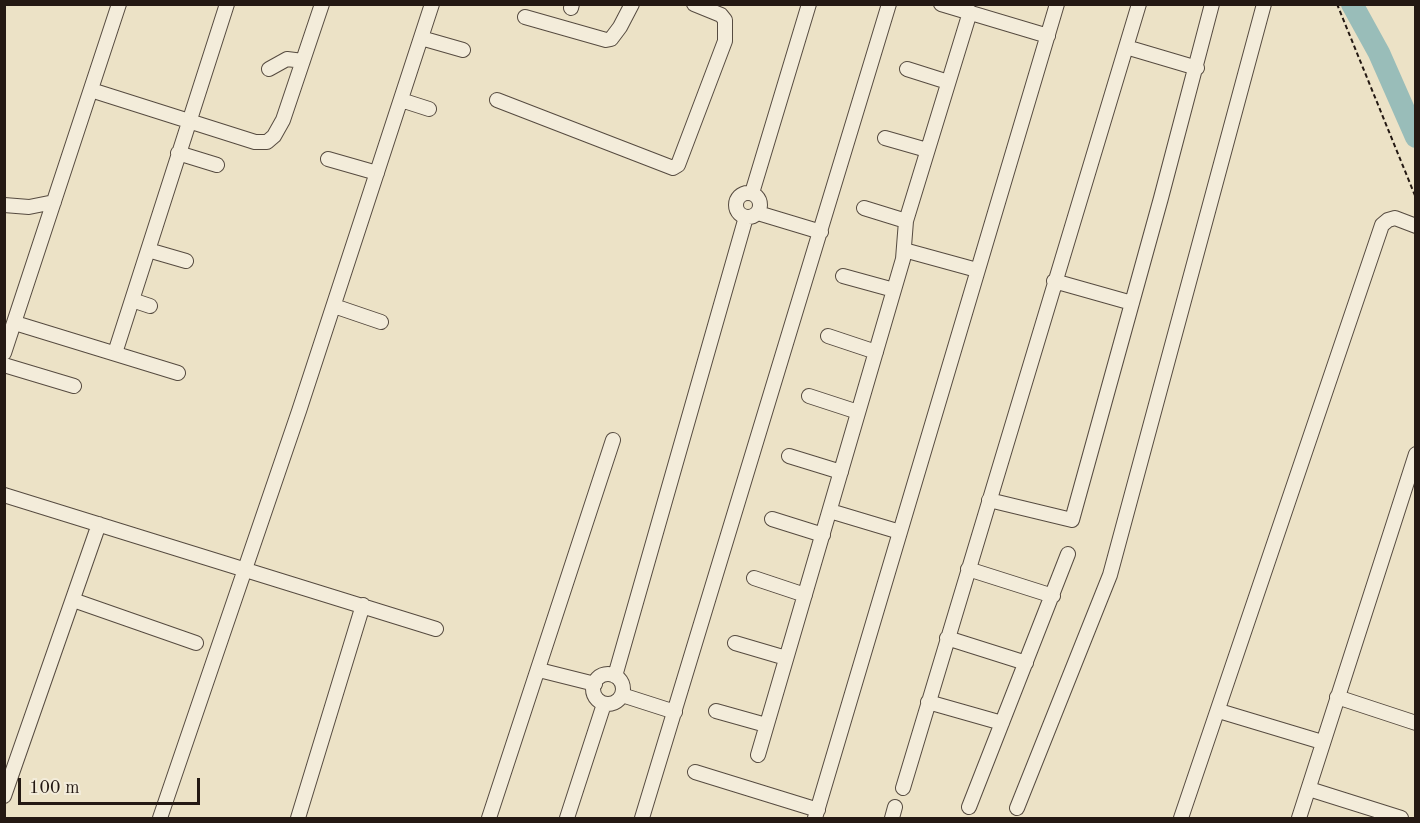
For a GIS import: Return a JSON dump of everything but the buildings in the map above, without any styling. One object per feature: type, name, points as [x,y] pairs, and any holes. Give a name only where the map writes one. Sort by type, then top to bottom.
[{"type":"street","points":[[4,353],[120,4]]},
{"type":"street","points":[[115,353],[227,4]]},
{"type":"street","points":[[92,90],[255,142],[267,142],[274,136],[283,120],[322,4]]},
{"type":"street","points":[[160,819],[334,306],[432,4]]},
{"type":"street","points":[[525,17],[606,40],[611,39],[632,4]]},
{"type":"street","points":[[497,100],[673,168],[678,165],[725,41],[725,20],[721,15],[694,4]]},
{"type":"street","points":[[753,193],[809,4]]},
{"type":"street","points":[[642,819],[888,4]]},
{"type":"street","points":[[941,4],[1048,36]]},
{"type":"street","points":[[695,772],[816,814],[1057,4]]},
{"type":"street","points":[[903,788],[1138,4]]},
{"type":"street","points":[[989,500],[1072,520],[1197,68],[1212,4]]},
{"type":"street","points":[[1017,808],[1110,575],[1264,4]]},
{"type":"street","points":[[758,755],[894,290],[904,250],[906,221],[970,12]]},
{"type":"street","points":[[421,38],[463,50]]},
{"type":"street","points":[[1126,47],[1197,68]]},
{"type":"street","points":[[269,69],[287,59],[303,61]]},
{"type":"street","points":[[907,69],[948,82]]},
{"type":"street","points":[[401,100],[429,109]]},
{"type":"street","points":[[885,138],[927,150]]},
{"type":"street","points":[[178,153],[217,165]]},
{"type":"street","points":[[328,159],[377,173]]},
{"type":"street","points":[[615,676],[752,215],[760,200],[753,193],[744,193],[736,202],[741,214],[752,215],[821,232]]},
{"type":"street","points":[[4,205],[29,207],[54,202]]},
{"type":"street","points":[[864,208],[906,221]]},
{"type":"street","points":[[1181,819],[1382,225],[1388,219],[1395,218],[1416,226]]},
{"type":"street","points":[[147,250],[186,261]]},
{"type":"street","points":[[904,250],[977,270]]},
{"type":"street","points":[[843,276],[894,290]]},
{"type":"street","points":[[1054,281],[1132,303]]},
{"type":"street","points":[[132,300],[150,306]]},
{"type":"street","points":[[334,306],[381,322]]},
{"type":"street","points":[[15,323],[178,373]]},
{"type":"street","points":[[828,336],[876,352]]},
{"type":"street","points":[[4,365],[74,386]]},
{"type":"street","points":[[809,396],[858,412]]},
{"type":"street","points":[[489,819],[613,440]]},
{"type":"street","points":[[1299,819],[1416,454]]},
{"type":"street","points":[[789,456],[841,472]]},
{"type":"street","points":[[4,495],[436,629]]},
{"type":"street","points":[[830,511],[900,532]]},
{"type":"street","points":[[771,519],[823,535]]},
{"type":"street","points":[[4,796],[9,771],[99,524]]},
{"type":"street","points":[[969,807],[1068,554]]},
{"type":"street","points":[[968,569],[1053,596]]},
{"type":"street","points":[[754,578],[805,594]]},
{"type":"street","points":[[73,600],[196,643]]},
{"type":"street","points":[[298,819],[363,605]]},
{"type":"street","points":[[947,638],[1026,663]]},
{"type":"street","points":[[735,643],[786,658]]},
{"type":"street","points":[[539,670],[594,684]]},
{"type":"street","points":[[601,676],[615,676],[622,682],[622,695],[614,703],[604,704],[596,698],[594,684],[601,676]]},
{"type":"street","points":[[622,695],[675,712]]},
{"type":"street","points":[[1337,697],[1416,723]]},
{"type":"street","points":[[928,702],[1002,723]]},
{"type":"street","points":[[567,819],[604,704]]},
{"type":"street","points":[[716,711],[766,725]]},
{"type":"street","points":[[1219,711],[1322,742]]},
{"type":"street","points":[[1309,789],[1401,819]]},
{"type":"path","points":[[1337,4],[1416,198]]},
{"type":"waterway","points":[[1352,4],[1379,53],[1416,137]]}]
